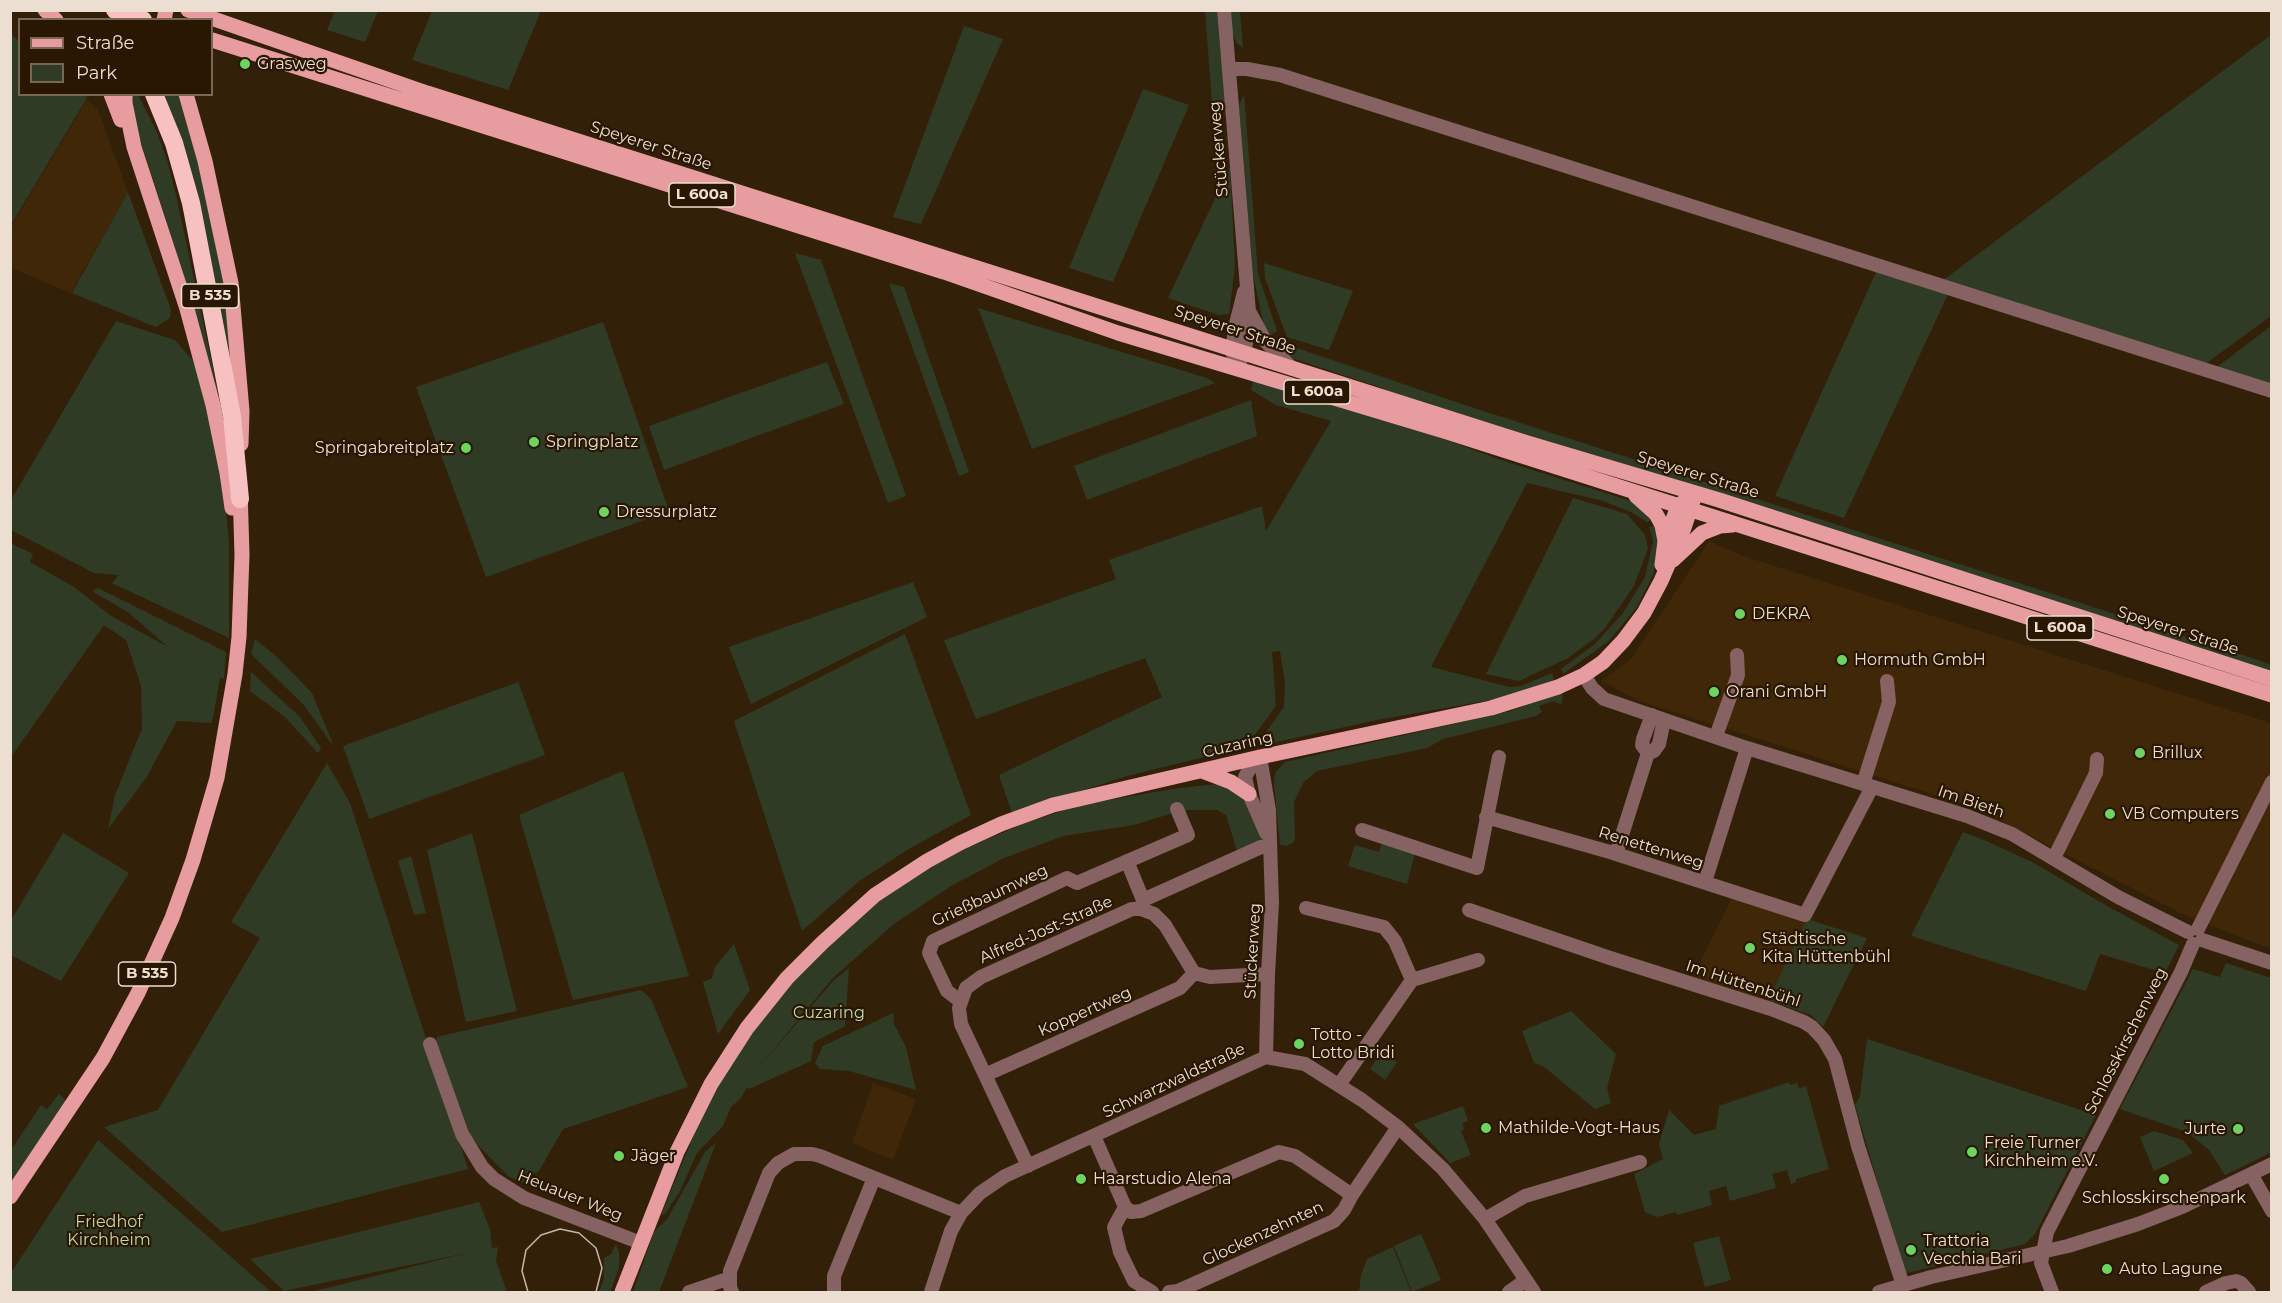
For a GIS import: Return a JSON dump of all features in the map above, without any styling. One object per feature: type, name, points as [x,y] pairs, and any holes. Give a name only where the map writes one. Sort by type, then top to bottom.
[{"type":"highway","points":[[115,10],[137,18]]},
{"type":"highway","name":"B 535","points":[[155,97],[174,143],[194,214],[232,416],[240,499]]},
{"type":"main road","name":"Speyerer Straße","points":[[186,10],[209,18]]},
{"type":"main road","name":"Speyerer Straße","points":[[213,19],[439,97],[1579,459],[1695,492],[2271,679]]},
{"type":"main road","name":"Speyerer Straße","points":[[213,40],[954,276],[1118,333],[1235,370],[1392,415],[2271,695]]},
{"type":"main road","name":"B 535","points":[[112,96],[134,147],[187,309],[213,405],[227,473],[240,588]]},
{"type":"main road","points":[[125,96],[134,147]]},
{"type":"main road","points":[[187,96],[205,161],[231,283],[242,411],[240,499]]},
{"type":"main road","points":[[1629,490],[1656,514],[1662,525],[1665,541]]},
{"type":"main road","name":"Cuzaring","points":[[1661,581],[1665,541],[1695,492]]},
{"type":"main road","name":"B 535","points":[[10,1197],[102,1058],[138,993],[168,927],[193,860],[212,798],[228,722],[235,674],[239,637],[242,555],[240,499]]},
{"type":"main road","name":"Cuzaring","points":[[622,1293],[677,1152],[717,1074],[747,1028],[788,978],[860,908],[894,882],[960,843],[1010,820],[1053,805],[1260,757],[1502,705],[1558,687],[1584,675],[1623,642],[1644,613],[1669,564],[1685,508]]},
{"type":"main road","points":[[1669,564],[1702,533],[1720,526],[1736,524]]},
{"type":"main road","points":[[1202,771],[1231,782],[1249,794]]},
{"type":"street","name":"Stückerweg","points":[[1224,10],[1249,312],[1235,370]]},
{"type":"street","points":[[1229,69],[1247,69],[1280,75],[2271,392]]},
{"type":"street","name":"Stückerweg","points":[[1239,351],[1236,324],[1247,284]]},
{"type":"street","points":[[1249,312],[1266,342],[1292,368]]},
{"type":"street","points":[[1716,736],[1738,675],[1737,655]]},
{"type":"street","name":"Im Bieth","points":[[1584,675],[1592,688],[1604,699],[1748,748],[1967,816],[2012,834],[2118,897],[2195,936],[2271,963]]},
{"type":"street","points":[[1868,785],[1889,702],[1887,681]]},
{"type":"street","points":[[1616,854],[1648,753],[1642,745],[1643,739],[1658,717]]},
{"type":"street","points":[[1705,882],[1748,748]]},
{"type":"street","name":"Stückerweg","points":[[1260,757],[1245,777],[1249,794],[1270,846]]},
{"type":"street","name":"Stückerweg","points":[[1260,757],[1269,810],[1272,903],[1266,1057]]},
{"type":"street","points":[[1362,830],[1477,868],[1499,757]]},
{"type":"street","points":[[2054,858],[2096,773],[2097,759]]},
{"type":"street","name":"Schlosskirschenweg","points":[[2042,1251],[2047,1232],[2181,972],[2195,936],[2271,782]]},
{"type":"street","name":"Renettenweg","points":[[1486,817],[1616,854],[1805,915],[1868,785]]},
{"type":"street","name":"Grießbaumweg","points":[[960,1001],[947,991],[929,953],[933,941],[1067,878],[1077,883],[1188,835],[1177,809]]},
{"type":"street","name":"Alfred-Jost-Straße","points":[[960,1001],[966,988],[981,977],[1261,848],[1270,846]]},
{"type":"street","points":[[1127,861],[1142,904],[1165,925],[1194,973],[1210,977],[1268,974]]},
{"type":"street","points":[[1306,908],[1384,927],[1395,940],[1412,981]]},
{"type":"street","name":"Im Hüttenbühl","points":[[1469,910],[1600,955],[1771,1009],[1812,1027],[1824,1040],[1835,1059],[1858,1146],[1903,1285]]},
{"type":"street","points":[[1339,1085],[1412,981],[1478,960]]},
{"type":"street","name":"Koppertweg","points":[[985,1075],[1180,988],[1194,973]]},
{"type":"street","points":[[960,1001],[958,1008],[961,1024],[1028,1166]]},
{"type":"street","name":"Heuauer Weg","points":[[430,1044],[462,1134],[482,1167],[494,1179],[524,1198],[640,1243]]},
{"type":"street","name":"Schwarzwaldstraße","points":[[931,1293],[941,1258],[960,1213],[980,1193],[1005,1176],[1266,1057],[1305,1064],[1398,1127],[1443,1169],[1485,1219],[1534,1293]]},
{"type":"street","name":"Glockenzehnten","points":[[1168,1293],[1178,1291],[1334,1221],[1344,1210],[1398,1127]]},
{"type":"street","points":[[1094,1136],[1125,1208],[1131,1212],[1141,1211],[1279,1152],[1295,1156],[1352,1195]]},
{"type":"street","points":[[732,1293],[730,1271],[769,1173],[778,1163],[794,1154],[812,1154],[960,1213]]},
{"type":"street","points":[[1485,1219],[1525,1196],[1640,1162]]},
{"type":"street","points":[[1879,1293],[1903,1285],[2068,1246],[2138,1224],[2182,1207],[2271,1164]]},
{"type":"street","points":[[2251,1174],[2271,1211]]},
{"type":"street","points":[[834,1293],[834,1276],[874,1178]]},
{"type":"street","points":[[1125,1208],[1114,1227],[1120,1252],[1134,1281],[1152,1293]]},
{"type":"street","points":[[2042,1251],[2041,1263],[2052,1293]]},
{"type":"street","points":[[689,1293],[730,1278]]},
{"type":"street","points":[[1509,1293],[1526,1280]]},
{"type":"street","points":[[2206,1293],[2226,1283],[2236,1281],[2241,1283],[2249,1293]]},
{"type":"shaded area","points":[[87,100],[98,110],[128,192],[71,293],[11,268],[11,227]]},
{"type":"shaded area","points":[[1709,541],[1743,556],[2271,723],[2271,949],[2184,915],[1976,808],[1639,701],[1601,681],[1631,659]]},
{"type":"shaded area","name":"Städtische Kita Hüttenbühl","points":[[1733,896],[1807,919],[1768,1000],[1693,977]]},
{"type":"shaded area","points":[[873,1083],[916,1099],[893,1160],[852,1143]]},
{"type":"green space","points":[[335,11],[378,11],[365,42],[327,30]]},
{"type":"green space","points":[[432,11],[541,11],[508,90],[412,60]]},
{"type":"green space","points":[[1205,11],[1217,11],[1225,103],[1212,103]]},
{"type":"green space","points":[[1231,11],[1240,11],[1243,48],[1237,43],[1232,31]]},
{"type":"green space","points":[[964,26],[1003,39],[921,224],[893,217]]},
{"type":"green space","points":[[11,34],[18,40],[18,96],[86,96],[87,98],[11,225]]},
{"type":"green space","points":[[2271,35],[2271,316],[2204,365],[1942,281]]},
{"type":"green space","points":[[1143,89],[1189,105],[1113,282],[1069,268]]},
{"type":"green space","points":[[1244,94],[1258,274],[1277,331],[1271,335],[1264,325],[1253,275],[1239,106]]},
{"type":"green space","points":[[131,96],[139,96],[156,130],[167,160],[218,392],[216,393],[168,226],[134,121]]},
{"type":"green space","points":[[163,96],[181,96],[215,230],[226,298],[235,388]]},
{"type":"green space","points":[[1230,167],[1235,267],[1229,314],[1219,315],[1168,298]]},
{"type":"green space","points":[[128,192],[171,310],[170,318],[156,327],[72,293]]},
{"type":"green space","points":[[795,253],[821,260],[906,496],[888,503]]},
{"type":"green space","points":[[1264,263],[1353,291],[1329,350],[1287,337],[1265,278]]},
{"type":"green space","points":[[1877,270],[1949,292],[1844,518],[1775,496]]},
{"type":"green space","points":[[889,283],[904,287],[969,472],[959,476]]},
{"type":"green space","points":[[978,308],[1207,378],[1215,383],[1032,449]]},
{"type":"green space","points":[[116,321],[175,340],[195,363],[222,469],[229,543],[229,638],[112,583],[119,575],[94,573],[11,530],[11,500]]},
{"type":"green space","points":[[603,322],[669,511],[486,577],[416,387]]},
{"type":"green space","points":[[2271,326],[2271,387],[2213,370]]},
{"type":"green space","points":[[1276,341],[1474,408],[2258,660],[2271,665],[2271,674],[1407,399],[1379,387],[1289,357],[1271,342]]},
{"type":"green space","points":[[827,362],[844,404],[664,470],[649,426]]},
{"type":"green space","points":[[1253,381],[1425,432],[1501,460],[1634,502],[1655,518],[1647,522],[1631,512],[1603,501],[1527,483],[1431,667],[1510,687],[1521,686],[1552,673],[1554,680],[1496,699],[1377,720],[1272,743],[1265,740],[1268,729],[1284,707],[1285,683],[1280,651],[1272,652],[1276,706],[1251,740],[1237,749],[1127,776],[1012,813],[999,775],[1162,697],[1145,658],[976,719],[944,640],[1116,579],[1109,560],[1262,506],[1266,531],[1331,421],[1276,405],[1251,390]]},
{"type":"green space","points":[[1251,400],[1257,436],[1087,500],[1074,466]]},
{"type":"green space","points":[[1573,498],[1627,514],[1645,535],[1648,548],[1634,586],[1605,628],[1568,658],[1519,681],[1486,674]]},
{"type":"green space","points":[[1658,525],[1661,543],[1653,575],[1637,607],[1609,641],[1563,674],[1561,669],[1595,644],[1623,613],[1645,577],[1653,541],[1649,527]]},
{"type":"green space","points":[[10,543],[33,554],[30,562],[74,587],[111,616],[168,647],[129,613],[92,591],[98,588],[226,652],[224,679],[220,678],[212,723],[177,721],[146,778],[108,829],[115,795],[142,729],[141,686],[126,640],[104,625],[11,757]]},
{"type":"green space","points":[[913,582],[927,617],[751,704],[729,647]]},
{"type":"green space","points":[[905,634],[971,815],[907,850],[858,882],[802,931],[734,721]]},
{"type":"green space","points":[[255,639],[277,657],[312,693],[334,747],[303,704],[251,654]]},
{"type":"green space","points":[[251,672],[300,717],[321,748],[318,753],[285,717],[250,691]]},
{"type":"green space","points":[[518,682],[545,755],[369,819],[343,746]]},
{"type":"green space","points":[[1563,691],[1561,704],[1553,701],[1539,706],[1542,712],[1536,716],[1443,739],[1427,748],[1317,771],[1303,783],[1294,802],[1294,842],[1287,846],[1280,845],[1274,784],[1275,773],[1285,762],[1511,711]]},
{"type":"green space","points":[[327,763],[350,803],[468,1169],[222,1232],[104,1127],[158,1110],[260,938],[231,922]]},
{"type":"green space","points":[[623,771],[689,976],[573,1000],[519,815]]},
{"type":"green space","points":[[1219,784],[1229,787],[1249,804],[1267,844],[1238,854],[1226,815],[1217,810],[1183,810],[1134,825],[1063,836],[1002,859],[951,886],[895,923],[833,978],[754,1073],[834,980],[849,968],[845,1026],[814,1042],[811,1061],[749,1089],[747,1087],[741,1098],[731,1107],[723,1126],[697,1153],[680,1191],[665,1214],[661,1215],[703,1113],[729,1065],[782,991],[854,919],[892,891],[944,858],[1023,824],[1079,805],[1179,788]]},
{"type":"green space","points":[[1963,832],[2034,863],[2179,945],[2165,973],[2100,954],[2086,991],[1911,936]]},
{"type":"green space","points":[[63,833],[129,873],[61,981],[11,955],[10,922]]},
{"type":"green space","points":[[472,833],[517,1011],[466,1022],[427,850]]},
{"type":"green space","points":[[1382,842],[1415,853],[1407,884],[1348,866],[1355,845],[1379,852]]},
{"type":"green space","points":[[411,856],[426,913],[414,915],[398,861]]},
{"type":"green space","points":[[1807,919],[1867,938],[1823,1027],[1811,1015],[1768,1000]]},
{"type":"green space","points":[[734,944],[750,990],[718,1034],[703,982],[712,978],[715,967]]},
{"type":"green space","points":[[2226,963],[2271,978],[2272,1152],[2225,1175],[2209,1150],[2187,1132],[2120,1109],[2193,969],[2220,977]]},
{"type":"green space","points":[[641,990],[651,999],[688,1087],[563,1129],[539,1171],[527,1177],[522,1183],[508,1176],[473,1140],[465,1128],[436,1043],[437,1037]]},
{"type":"green space","points":[[1571,1011],[1616,1054],[1607,1088],[1611,1103],[1595,1109],[1543,1066],[1534,1063],[1522,1031]]},
{"type":"green space","points":[[893,1013],[894,1024],[906,1047],[916,1090],[849,1071],[820,1069],[815,1063],[823,1046]]},
{"type":"green space","name":"Freie Turner Kirchheim e.V.","points":[[1867,1039],[2096,1115],[2035,1234],[2025,1244],[1907,1273],[1903,1269],[1855,1105],[1860,1096]]},
{"type":"green space","points":[[1382,1051],[1397,1062],[1385,1080],[1370,1069]]},
{"type":"green space","points":[[1789,1082],[1790,1085],[1797,1083],[1799,1089],[1806,1086],[1829,1169],[1796,1179],[1796,1182],[1791,1184],[1787,1170],[1772,1174],[1776,1188],[1730,1201],[1726,1186],[1709,1191],[1712,1205],[1677,1215],[1676,1212],[1658,1217],[1645,1212],[1634,1174],[1663,1159],[1659,1144],[1669,1110],[1694,1135],[1716,1129],[1719,1106]]},
{"type":"green space","points":[[59,1094],[66,1101],[11,1183],[11,1150],[41,1105],[47,1109]]},
{"type":"green space","points":[[1463,1106],[1468,1121],[1462,1123],[1464,1129],[1461,1131],[1471,1155],[1450,1163],[1413,1124]]},
{"type":"green space","points":[[2154,1131],[2183,1140],[2193,1153],[2154,1171],[2140,1137]]},
{"type":"green space","name":"Friedhof Kirchheim","points":[[98,1140],[271,1292],[11,1292],[11,1273]]},
{"type":"green space","points":[[716,1143],[659,1292],[633,1292],[654,1232],[668,1218],[705,1152]]},
{"type":"green space","points":[[479,1202],[490,1229],[492,1248],[498,1247],[496,1261],[507,1292],[311,1292],[467,1253],[284,1291],[250,1259]]},
{"type":"green space","points":[[1421,1234],[1441,1280],[1412,1292],[1394,1246]]},
{"type":"green space","points":[[1719,1236],[1731,1280],[1705,1287],[1693,1243]]},
{"type":"green space","points":[[616,1244],[619,1253],[619,1268],[610,1292],[599,1292],[604,1279],[604,1258],[611,1254]]},
{"type":"green space","points":[[1393,1247],[1411,1292],[1359,1292],[1361,1275],[1367,1259]]},
{"type":"tram line","points":[[528,1292],[522,1271],[526,1250],[541,1235],[560,1229],[579,1233],[596,1248],[602,1268],[596,1292]]},
{"type":"place","name":"Grasweg","points":[[245,64]]},
{"type":"place","name":"Springplatz","points":[[534,442]]},
{"type":"place","name":"Springabreitplatz","points":[[466,448]]},
{"type":"place","name":"Dressurplatz","points":[[604,512]]},
{"type":"place","name":"DEKRA","points":[[1740,614]]},
{"type":"place","name":"Hormuth GmbH","points":[[1842,660]]},
{"type":"place","name":"Orani GmbH","points":[[1714,692]]},
{"type":"place","name":"Brillux","points":[[2140,753]]},
{"type":"place","name":"VB Computers","points":[[2110,814]]},
{"type":"place","name":"Städtische Kita Hüttenbühl","points":[[1750,948]]},
{"type":"place","name":"Totto - Lotto Bridi","points":[[1299,1044]]},
{"type":"place","name":"Mathilde-Vogt-Haus","points":[[1486,1128]]},
{"type":"place","name":"Jurte","points":[[2238,1129]]},
{"type":"place","name":"Freie Turner Kirchheim e.V.","points":[[1972,1152]]},
{"type":"place","name":"Jäger","points":[[619,1156]]},
{"type":"place","name":"Haarstudio Alena","points":[[1081,1179]]},
{"type":"place","name":"Schlosskirschenpark","points":[[2164,1179]]},
{"type":"place","name":"Trattoria Vecchia Bari","points":[[1911,1250]]},
{"type":"place","name":"Auto Lagune","points":[[2107,1269]]}]
